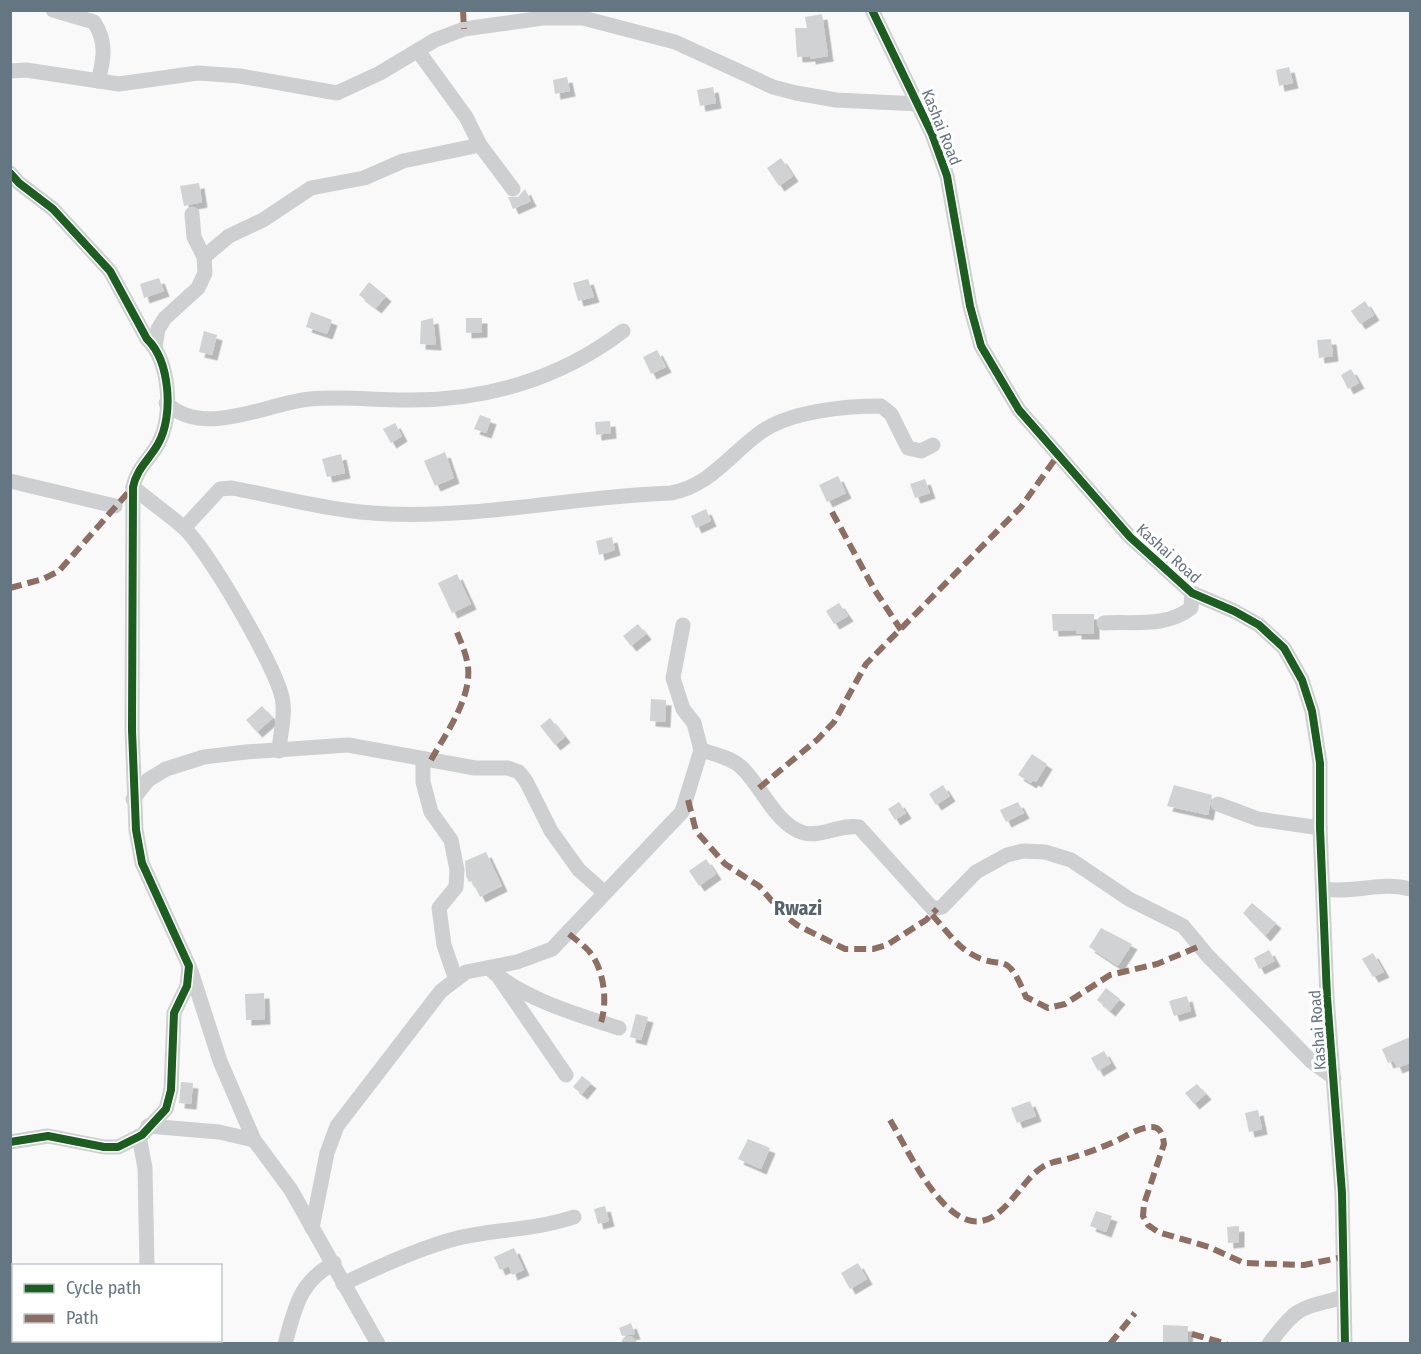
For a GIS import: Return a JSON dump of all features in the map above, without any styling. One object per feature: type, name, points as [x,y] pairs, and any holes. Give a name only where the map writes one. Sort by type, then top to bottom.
[{"type":"street","points":[[53,10],[94,22],[102,33],[104,45],[98,81]]},
{"type":"street","name":"Kashai Road","points":[[872,10],[920,104],[947,176],[970,306],[981,346],[990,365],[1019,410],[1130,537],[1192,593],[1234,611],[1259,625],[1284,648],[1302,680],[1312,711],[1320,763],[1320,828],[1342,1193],[1345,1344]]},
{"type":"street","points":[[10,71],[37,71],[119,84],[198,73],[240,75],[337,93],[372,78],[435,40],[464,29],[543,18],[583,18],[675,42],[773,87],[796,93],[836,100],[920,104]]},
{"type":"street","points":[[418,51],[466,117],[480,145],[513,189]]},
{"type":"street","points":[[204,257],[229,236],[263,220],[311,188],[364,178],[404,161],[480,145]]},
{"type":"street","points":[[10,173],[19,183],[53,209],[110,271],[147,339],[155,347]]},
{"type":"street","points":[[192,214],[194,237],[204,257],[205,273],[198,288],[165,318],[158,329],[155,347],[165,380],[165,424],[158,444],[136,473],[133,487],[133,799],[142,863],[189,966],[220,1061],[254,1140],[278,1171],[334,1263],[343,1284],[378,1344]]},
{"type":"street","points":[[166,403],[177,413],[213,417],[252,414],[310,399],[461,398],[521,385],[566,368],[596,351],[623,331]]},
{"type":"street","points":[[184,528],[220,489],[232,488],[317,507],[388,514],[434,514],[671,493],[690,489],[708,478],[764,430],[811,412],[830,408],[881,406],[891,414],[908,448],[921,451],[933,444]]},
{"type":"street","points":[[10,481],[115,506]]},
{"type":"street","points":[[133,487],[184,528],[220,579],[274,675],[284,709],[279,751]]},
{"type":"street","points":[[1104,623],[1151,622],[1175,618],[1191,608],[1192,593]]},
{"type":"street","points":[[494,974],[552,949],[682,812],[701,750],[694,723],[683,709],[673,678],[683,625]]},
{"type":"street","points":[[133,799],[148,780],[187,761],[216,755],[348,745],[475,768],[508,768],[519,772],[564,850],[584,875],[605,893]]},
{"type":"street","points":[[701,750],[724,757],[739,766],[781,816],[797,830],[806,834],[850,826],[859,827],[915,892],[933,909],[942,907],[976,872],[1007,855],[1023,851],[1046,852],[1071,860],[1129,899],[1182,926],[1207,956],[1303,1052],[1334,1078]]},
{"type":"street","points":[[423,759],[423,782],[431,812],[451,840],[457,870],[456,887],[439,908],[444,945],[455,977]]},
{"type":"street","points":[[1218,804],[1258,819],[1320,828]]},
{"type":"street","points":[[1324,889],[1343,892],[1383,886],[1410,890]]},
{"type":"street","points":[[10,1142],[48,1136],[104,1147],[118,1147],[144,1131],[166,1109],[171,1090],[174,1013],[187,986],[189,966]]},
{"type":"street","points":[[312,1228],[327,1153],[337,1126],[430,1004],[455,977],[466,972],[494,974],[571,1012],[618,1028]]},
{"type":"street","points":[[494,974],[566,1075]]},
{"type":"street","points":[[144,1131],[219,1132],[254,1140]]},
{"type":"street","points":[[144,1131],[147,1264]]},
{"type":"street","points":[[343,1284],[448,1242],[472,1235],[548,1226],[574,1217]]},
{"type":"street","points":[[285,1344],[291,1318],[309,1281],[318,1272],[334,1263]]},
{"type":"street","points":[[1269,1344],[1292,1314],[1304,1307],[1344,1297]]},
{"type":"building","points":[[822,14],[828,56],[810,59],[810,56],[797,57],[795,28],[807,28],[805,17]]},
{"type":"building","points":[[1289,67],[1293,83],[1279,86],[1276,70]]},
{"type":"building","points":[[567,77],[570,91],[555,94],[553,80]]},
{"type":"building","points":[[713,87],[716,103],[700,106],[697,90]]},
{"type":"building","points":[[781,158],[793,176],[779,186],[767,168]]},
{"type":"building","points":[[199,183],[202,202],[184,206],[180,186]]},
{"type":"building","points":[[525,189],[531,201],[513,209],[508,197],[518,197]]},
{"type":"building","points":[[159,278],[164,291],[144,298],[140,284]]},
{"type":"building","points":[[588,279],[594,297],[578,301],[573,283]]},
{"type":"building","points":[[369,282],[386,296],[376,308],[359,295]]},
{"type":"building","points":[[1365,301],[1374,315],[1360,324],[1351,311]]},
{"type":"building","points":[[311,312],[332,320],[327,334],[306,327]]},
{"type":"building","points":[[433,318],[436,345],[420,344],[421,321]]},
{"type":"building","points":[[466,318],[482,318],[482,332],[466,333]]},
{"type":"building","points":[[204,331],[217,335],[212,355],[199,352]]},
{"type":"building","points":[[1331,339],[1333,356],[1319,358],[1317,340]]},
{"type":"building","points":[[657,350],[666,367],[651,374],[643,357]]},
{"type":"building","points":[[1351,369],[1359,383],[1348,389],[1341,375]]},
{"type":"building","points":[[480,415],[491,419],[486,433],[474,429]]},
{"type":"building","points":[[610,421],[611,433],[596,435],[595,422]]},
{"type":"building","points":[[395,423],[402,436],[391,443],[383,429]]},
{"type":"building","points":[[445,452],[454,478],[435,486],[424,461]]},
{"type":"building","points":[[341,454],[345,473],[327,477],[322,459]]},
{"type":"building","points":[[838,476],[846,493],[827,502],[819,485]]},
{"type":"building","points":[[925,479],[930,493],[915,498],[910,484]]},
{"type":"building","points":[[706,509],[711,521],[696,528],[691,516]]},
{"type":"building","points":[[612,537],[615,550],[599,555],[596,541]]},
{"type":"building","points":[[457,574],[471,604],[452,613],[438,583]]},
{"type":"building","points":[[839,603],[848,616],[834,624],[826,611]]},
{"type":"building","points":[[1052,614],[1094,614],[1094,634],[1076,634],[1076,630],[1053,631]]},
{"type":"building","points":[[638,624],[646,634],[631,646],[623,636]]},
{"type":"building","points":[[651,699],[666,700],[665,722],[650,721]]},
{"type":"building","points":[[262,706],[273,718],[257,732],[246,720]]},
{"type":"building","points":[[550,718],[565,737],[555,745],[540,726]]},
{"type":"building","points":[[1032,754],[1047,764],[1036,782],[1033,780],[1031,783],[1018,775]]},
{"type":"building","points":[[943,785],[950,796],[936,805],[929,794]]},
{"type":"building","points":[[1174,785],[1212,795],[1208,815],[1167,806]]},
{"type":"building","points":[[899,802],[906,813],[895,820],[888,809]]},
{"type":"building","points":[[1018,802],[1024,813],[1006,822],[1000,810]]},
{"type":"building","points":[[486,852],[502,886],[480,897],[472,881],[469,882],[466,876],[465,861]]},
{"type":"building","points":[[706,859],[716,874],[699,886],[689,871]]},
{"type":"building","points":[[1252,903],[1276,923],[1265,936],[1243,913]]},
{"type":"building","points":[[1101,928],[1132,944],[1118,966],[1089,947]]},
{"type":"building","points":[[1269,950],[1275,961],[1259,969],[1254,958]]},
{"type":"building","points":[[1373,953],[1384,972],[1373,977],[1362,959]]},
{"type":"building","points":[[1106,988],[1120,999],[1110,1011],[1097,1000]]},
{"type":"building","points":[[264,993],[265,1019],[246,1020],[245,994]]},
{"type":"building","points":[[1187,996],[1191,1011],[1174,1016],[1169,1001]]},
{"type":"building","points":[[636,1014],[648,1017],[641,1040],[630,1037]]},
{"type":"building","points":[[1410,1037],[1410,1063],[1397,1068],[1394,1061],[1388,1063],[1382,1049]]},
{"type":"building","points":[[1104,1051],[1111,1063],[1098,1071],[1091,1058]]},
{"type":"building","points":[[582,1076],[591,1083],[582,1094],[573,1087]]},
{"type":"building","points":[[181,1082],[193,1083],[191,1104],[179,1103]]},
{"type":"building","points":[[1197,1084],[1206,1094],[1194,1104],[1185,1093]]},
{"type":"building","points":[[1030,1101],[1036,1116],[1017,1123],[1011,1108]]},
{"type":"building","points":[[1258,1110],[1262,1129],[1249,1132],[1245,1113]]},
{"type":"building","points":[[748,1139],[770,1148],[761,1169],[738,1159]]},
{"type":"building","points":[[605,1206],[609,1221],[598,1224],[594,1209]]},
{"type":"building","points":[[1096,1211],[1112,1216],[1106,1232],[1090,1226]]},
{"type":"building","points":[[1239,1226],[1239,1242],[1228,1243],[1227,1227]]},
{"type":"building","points":[[514,1248],[524,1270],[512,1275],[509,1266],[500,1270],[494,1257]]},
{"type":"building","points":[[858,1263],[867,1279],[850,1289],[841,1273]]},
{"type":"building","points":[[631,1323],[635,1334],[622,1336],[619,1328]]},
{"type":"building","points":[[1163,1325],[1188,1326],[1187,1344],[1163,1344]]},
{"type":"marked path","points":[[463,10],[464,29]]},
{"type":"marked path","points":[[759,788],[818,739],[834,722],[866,664],[1021,507],[1058,455]]},
{"type":"marked path","points":[[10,588],[43,579],[59,571],[133,487]]},
{"type":"marked path","points":[[832,512],[874,589],[901,630]]},
{"type":"marked path","points":[[431,760],[458,713],[467,687],[467,661],[456,630]]},
{"type":"marked path","points":[[688,800],[696,831],[725,864],[759,886],[784,915],[797,925],[845,949],[873,949],[887,945],[926,920],[937,909]]},
{"type":"marked path","points":[[932,915],[968,952],[1007,966],[1013,971],[1026,997],[1048,1008],[1065,1004],[1110,975],[1157,964],[1200,946]]},
{"type":"marked path","points":[[569,934],[593,956],[601,974],[604,994],[601,1022]]},
{"type":"marked path","points":[[890,1120],[914,1163],[935,1194],[959,1216],[972,1221],[983,1221],[992,1217],[1010,1202],[1033,1175],[1045,1166],[1089,1152],[1139,1130],[1155,1127],[1162,1135],[1164,1144],[1144,1204],[1143,1216],[1148,1225],[1158,1232],[1209,1247],[1244,1263],[1304,1265],[1343,1257]]},
{"type":"marked path","points":[[1110,1344],[1135,1313]]},
{"type":"marked path","points":[[1192,1334],[1227,1344]]},
{"type":"cycle path","points":[[872,10],[932,134],[947,176],[970,306],[981,346],[1019,410],[1130,537],[1192,593],[1234,611],[1259,625],[1284,648],[1302,680],[1312,711],[1320,763],[1320,828],[1327,997],[1342,1193],[1345,1344]]},
{"type":"cycle path","points":[[10,173],[19,183],[53,209],[110,271],[147,339],[155,349],[165,375],[168,404],[163,432],[158,444],[140,469],[133,487],[132,730],[136,830],[142,863],[189,966],[187,986],[174,1013],[171,1090],[166,1109],[142,1135],[118,1147],[104,1147],[48,1136],[10,1142]]},
{"type":"district","name":"Rwazi","points":[[798,908]]}]
